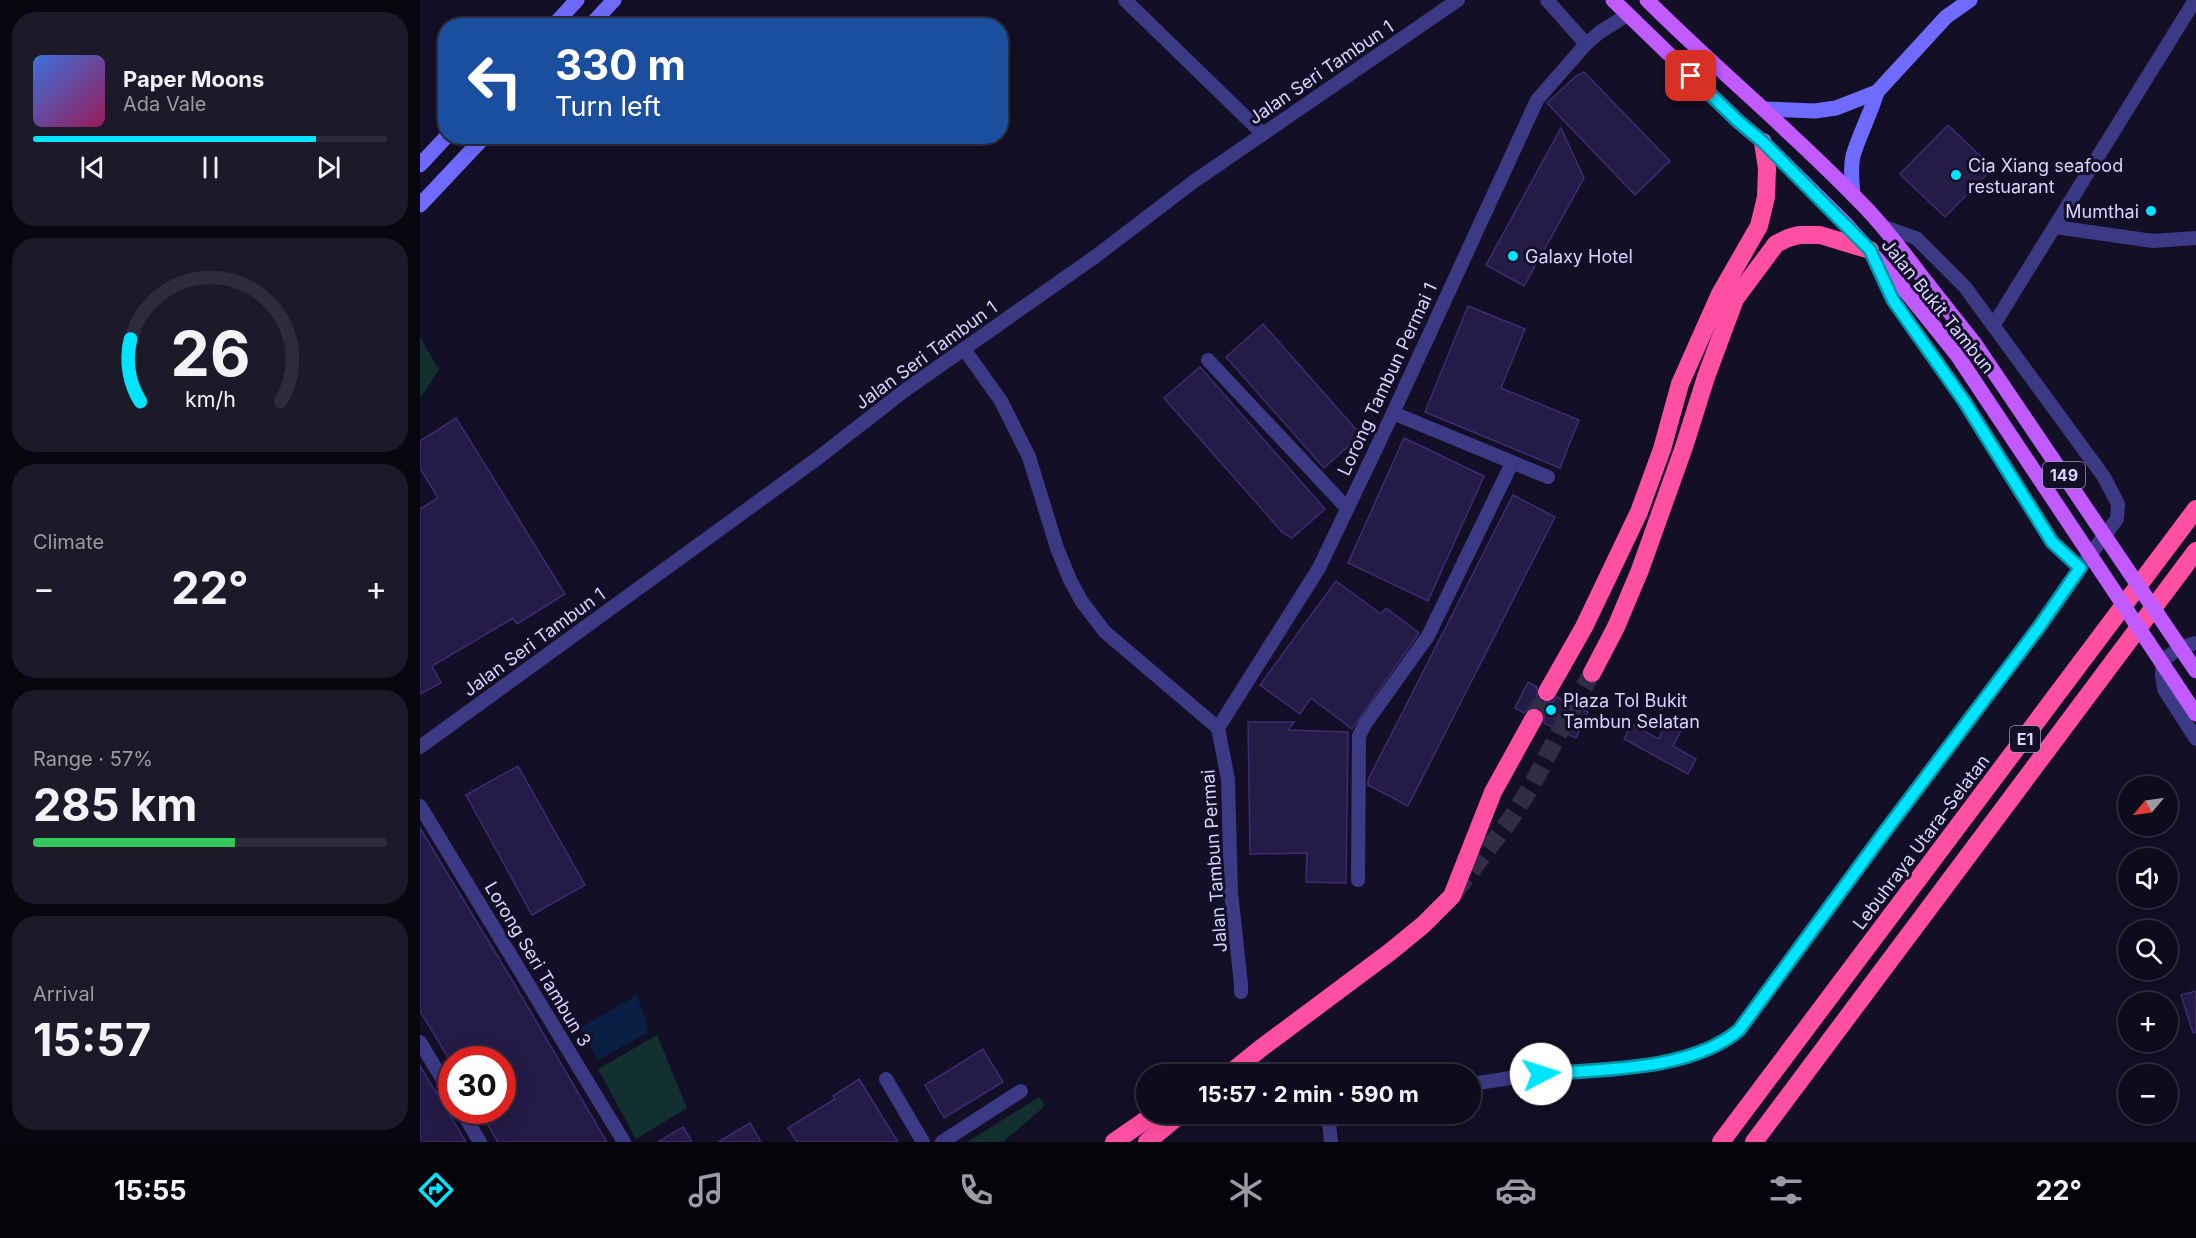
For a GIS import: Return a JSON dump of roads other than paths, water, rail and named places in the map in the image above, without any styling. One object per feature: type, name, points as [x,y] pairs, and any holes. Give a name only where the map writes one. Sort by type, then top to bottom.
[{"type":"highway","points":[[1547,692],[1594,606],[1639,512],[1662,449],[1680,384],[1720,294],[1759,226],[1766,197],[1767,169],[1763,142]]},
{"type":"highway","points":[[1592,673],[1616,627],[1640,570],[1735,299],[1776,244],[1788,238],[1799,235],[1820,235],[1870,250]]},
{"type":"highway","name":"Lebuhraya Utara–Selatan","points":[[1721,1142],[2196,509]]},
{"type":"highway","name":"E1","points":[[1754,1142],[2196,551]]},
{"type":"highway","points":[[1241,1064],[1423,926],[1452,896],[1493,792],[1534,718]]},
{"type":"highway","points":[[1235,1064],[1260,1049]]},
{"type":"highway","points":[[1114,1142],[1140,1124]]},
{"type":"highway","points":[[1147,1142],[1169,1124]]},
{"type":"main road","points":[[560,18],[577,0]]},
{"type":"main road","points":[[597,18],[614,0]]},
{"type":"main road","name":"Jalan Bukit Tambun","points":[[1613,0],[1739,122],[1763,142],[1870,250],[1908,294],[1957,355],[2196,714]]},
{"type":"main road","name":"Jalan Bukit Tambun","points":[[1647,0],[1703,56],[1764,109],[1882,226],[1975,344],[2196,671]]},
{"type":"main road","points":[[1853,195],[1851,173],[1853,156],[1877,92],[1946,17],[1970,0]]},
{"type":"main road","points":[[1764,109],[1815,111],[1836,108],[1877,92]]},
{"type":"main road","points":[[420,165],[440,144]]},
{"type":"main road","points":[[420,205],[477,144]]},
{"type":"street","points":[[1125,0],[1263,134]]},
{"type":"street","name":"Jalan Seri Tambun 1","points":[[420,747],[818,458],[904,392],[1096,256],[1194,182],[1458,0]]},
{"type":"street","points":[[1547,0],[1586,44]]},
{"type":"street","points":[[1993,326],[2195,0]]},
{"type":"street","name":"Lorong Tambun Permai 1","points":[[1218,728],[1318,568],[1393,413],[1537,100],[1586,44],[1627,15]]},
{"type":"street","points":[[1481,1082],[1668,1060],[1715,1047],[1739,1030],[2117,519],[2118,504],[2104,477],[1965,286],[1917,238],[1882,226]]},
{"type":"street","points":[[2055,227],[2153,241],[2196,238]]},
{"type":"street","points":[[1870,250],[1893,300],[1964,401],[2052,542],[2080,568]]},
{"type":"street","points":[[964,349],[1001,401],[1029,457],[1058,548],[1070,580],[1082,602],[1105,632],[1218,728]]},
{"type":"street","points":[[1208,360],[1346,507]]},
{"type":"street","points":[[1393,413],[1548,477]]},
{"type":"street","points":[[1358,880],[1359,736],[1365,724],[1428,636],[1512,463]]},
{"type":"street","points":[[2196,643],[2181,647],[2163,660],[2162,675],[2164,689],[2196,739]]},
{"type":"street","name":"Jalan Tambun Permai","points":[[1218,728],[1228,779],[1231,893],[1240,992]]},
{"type":"street","name":"Lorong Seri Tambun 3","points":[[420,806],[624,1142]]},
{"type":"street","points":[[420,1042],[438,1072]]},
{"type":"street","points":[[886,1079],[923,1142]]},
{"type":"street","points":[[942,1142],[1021,1091]]},
{"type":"street","points":[[469,1124],[480,1142]]},
{"type":"street","points":[[1329,1124],[1331,1142]]},
{"type":"water","points":[[637,995],[649,1032],[598,1060],[580,1028]]},
{"type":"tunnel","points":[[1455,892],[1510,820],[1532,785],[1592,673]]},
{"type":"tunnel","points":[[1534,718],[1547,692]]},
{"type":"place","name":"Cia Xiang seafood restuarant","points":[[1956,175]]},
{"type":"place","name":"Mumthai","points":[[2151,211]]},
{"type":"place","name":"Galaxy Hotel","points":[[1513,256]]},
{"type":"place","name":"Plaza Tol Bukit Tambun Selatan","points":[[1551,710]]}]
